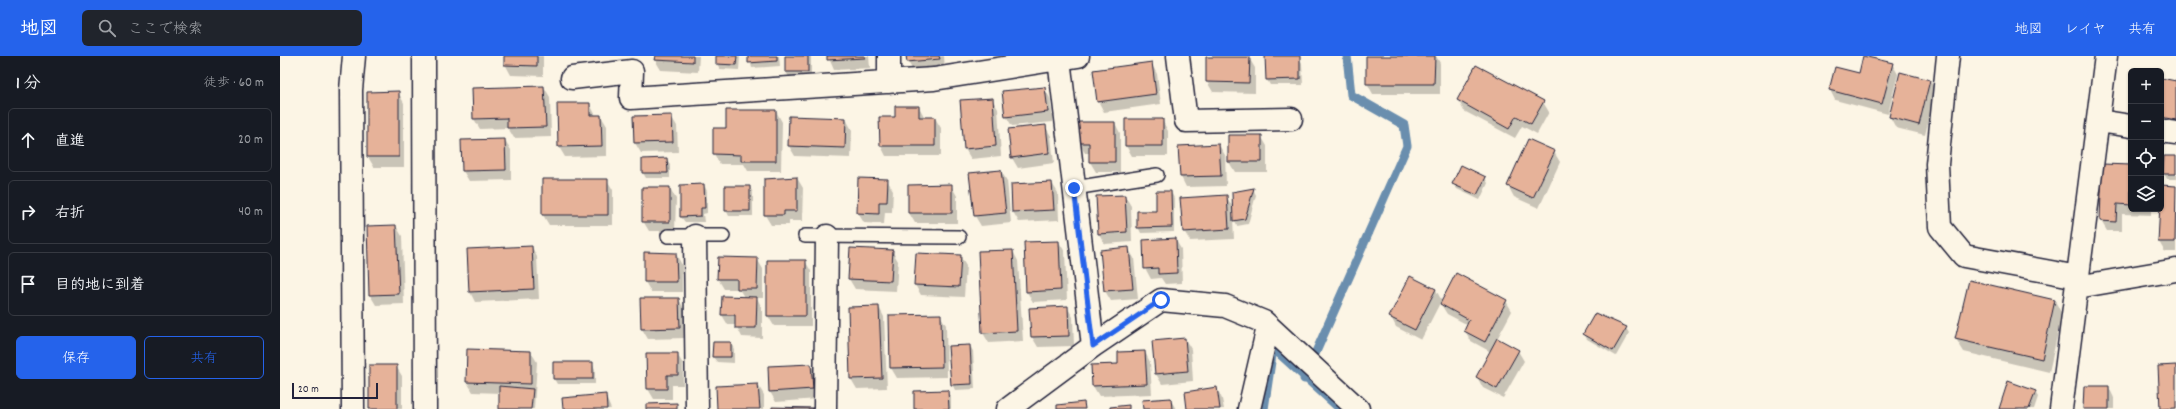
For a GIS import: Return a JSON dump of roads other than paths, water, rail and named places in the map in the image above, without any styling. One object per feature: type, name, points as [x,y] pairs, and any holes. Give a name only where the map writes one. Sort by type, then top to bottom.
[{"type":"street","points":[[353,409],[351,90],[354,56]]},
{"type":"street","points":[[424,56],[425,409]]},
{"type":"street","points":[[889,56],[889,82]]},
{"type":"street","points":[[1178,56],[1186,121],[1291,119]]},
{"type":"street","points":[[1948,56],[1937,164],[1940,227],[1964,256],[2078,282],[2176,270]]},
{"type":"street","points":[[2061,409],[2099,121],[2106,56]]},
{"type":"street","points":[[572,78],[632,64],[631,98],[934,79],[1069,58],[1074,188],[1093,346]]},
{"type":"street","points":[[2099,121],[2128,126]]},
{"type":"street","points":[[2164,131],[2176,133]]},
{"type":"street","points":[[695,236],[696,409]]},
{"type":"street","points":[[825,409],[827,236]]},
{"type":"street","points":[[1008,409],[1093,346],[1161,300],[1225,306],[1264,322],[1358,409]]},
{"type":"street","points":[[1249,409],[1268,327]]},
{"type":"lane","points":[[1074,188],[1157,175]]},
{"type":"lane","points":[[668,236],[723,236]]},
{"type":"lane","points":[[805,236],[959,237]]},
{"type":"waterway","points":[[1304,379],[1407,146],[1404,125],[1351,95],[1347,56]]},
{"type":"waterway","points":[[1264,409],[1273,348],[1340,409]]}]
